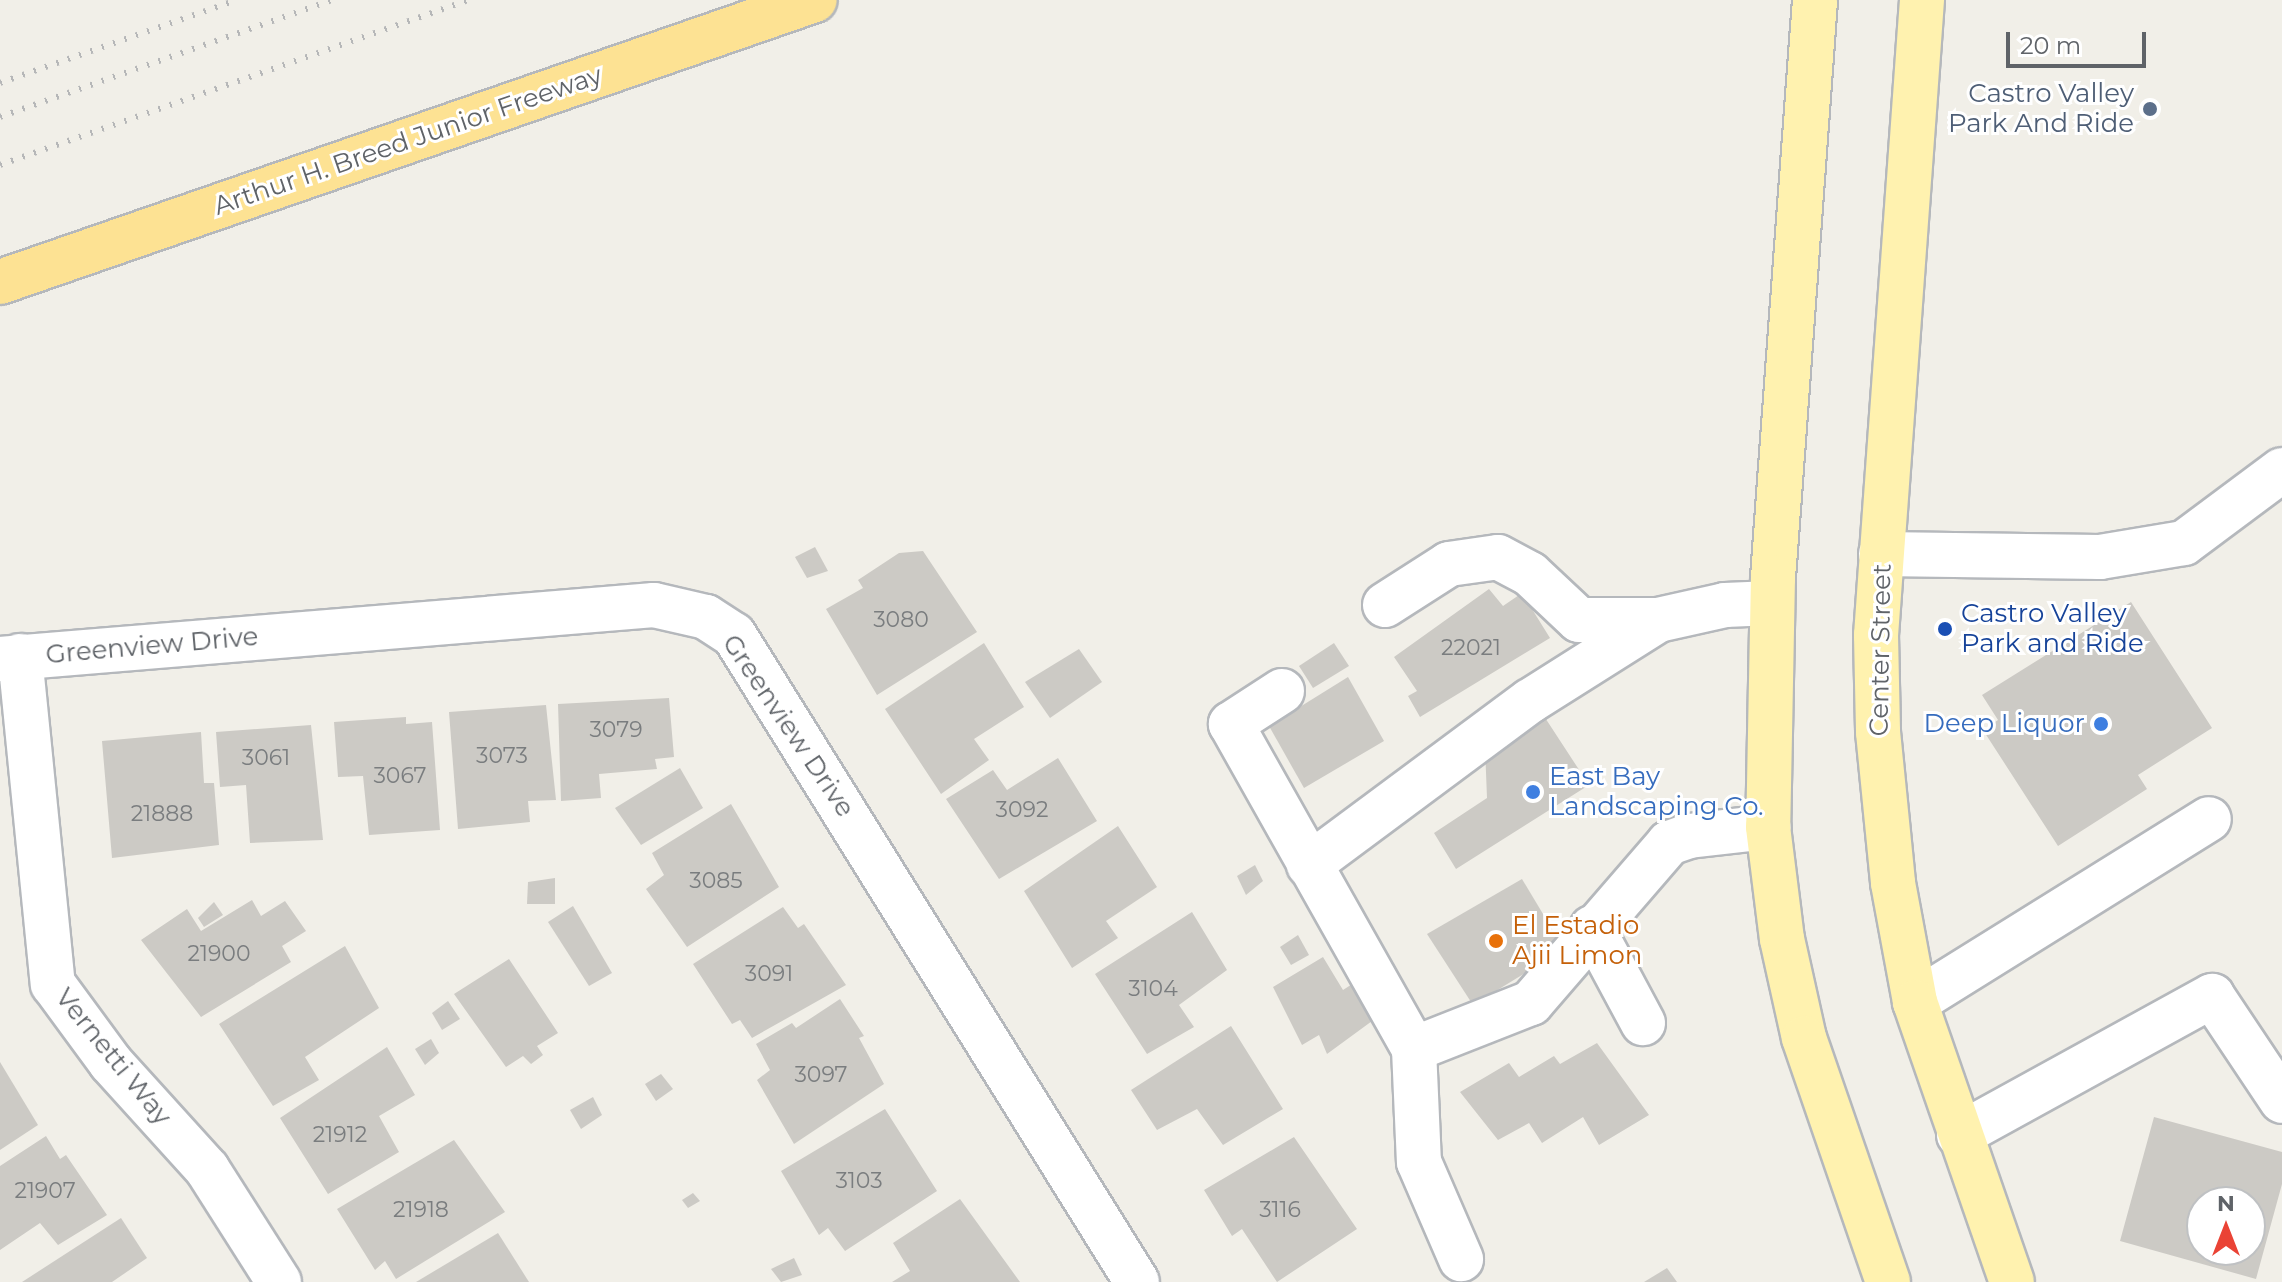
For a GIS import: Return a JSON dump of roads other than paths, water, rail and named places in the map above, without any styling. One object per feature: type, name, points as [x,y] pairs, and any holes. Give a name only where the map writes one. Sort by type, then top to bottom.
[{"type":"highway","name":"Arthur H. Breed Junior Freeway","points":[[0,282],[815,0]]},
{"type":"main road","points":[[1815,0],[1772,603],[1768,827],[1782,939],[1804,1038],[1888,1282]]},
{"type":"main road","name":"Center Street","points":[[1922,0],[1881,554],[1875,678],[1879,745],[1893,883],[1915,1002],[2012,1282]]},
{"type":"main road","points":[[1975,1179],[2042,1282]]},
{"type":"street","points":[[1881,554],[2100,557],[2184,543],[2282,470]]},
{"type":"street","points":[[1385,605],[1449,564],[1498,557],[1530,574],[1579,620],[1658,620],[1725,605],[1772,603]]},
{"type":"street","name":"Greenview Drive","points":[[10,658],[654,605],[706,617],[734,635],[1137,1282]]},
{"type":"street","points":[[1309,865],[1530,701],[1658,620]]},
{"type":"street","name":"Vernetti Way","points":[[10,658],[53,984],[111,1063],[207,1169],[279,1282]]},
{"type":"street","points":[[1282,691],[1231,724],[1414,1049],[1419,1162],[1461,1259]]},
{"type":"street","points":[[1915,1002],[2209,819]]},
{"type":"street","points":[[1414,1049],[1531,1003],[1592,928],[1669,843],[1689,836],[1768,827]]},
{"type":"street","points":[[1592,928],[1643,1023]]},
{"type":"street","points":[[1959,1135],[2212,996],[2282,1101]]},
{"type":"railway","points":[[0,83],[237,0]]},
{"type":"railway","points":[[0,117],[333,0]]},
{"type":"railway","points":[[0,165],[468,0]]},
{"type":"place","name":"Castro Valley Park And Ride","points":[[2150,109]]},
{"type":"place","name":"Castro Valley Park and Ride","points":[[1945,629]]},
{"type":"place","name":"Deep Liquor","points":[[2101,724]]},
{"type":"place","name":"East Bay Landscaping Co.","points":[[1533,792]]},
{"type":"place","name":"El Estadio Ajii Limon","points":[[1496,941]]}]
